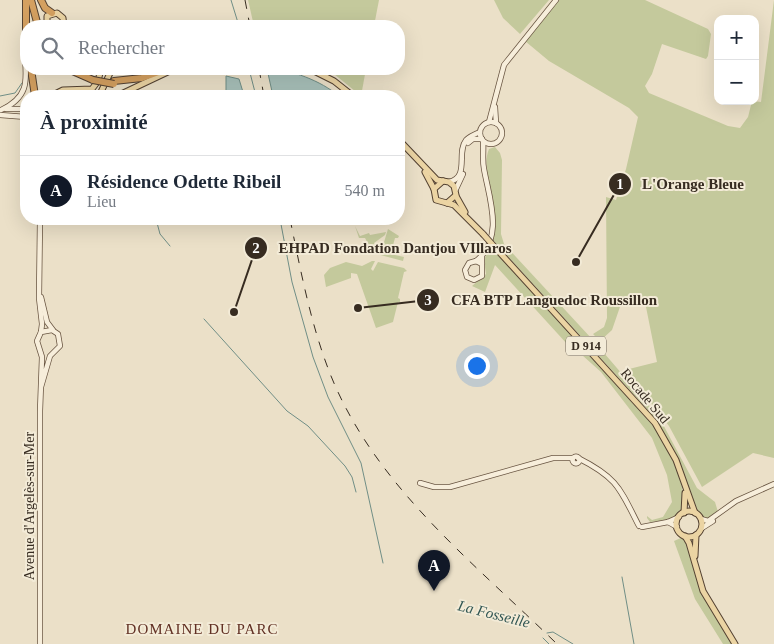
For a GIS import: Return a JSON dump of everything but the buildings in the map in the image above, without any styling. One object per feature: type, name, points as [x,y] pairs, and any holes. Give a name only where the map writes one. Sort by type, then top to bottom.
[{"type":"highway","points":[[28,0],[34,20]]},
{"type":"highway","points":[[27,20],[28,0]]},
{"type":"highway","points":[[41,0],[45,8],[52,13]]},
{"type":"highway","points":[[32,75],[34,90]]},
{"type":"highway","points":[[84,75],[114,83],[152,75]]},
{"type":"highway","points":[[86,75],[94,79]]},
{"type":"main road","points":[[47,20],[47,16],[52,13],[61,15],[62,20]]},
{"type":"main road","points":[[63,90],[92,89],[100,75]]},
{"type":"main road","points":[[94,90],[99,86],[101,75]]},
{"type":"main road","points":[[102,90],[109,75]]},
{"type":"main road","points":[[129,90],[157,75]]},
{"type":"main road","points":[[322,75],[347,90]]},
{"type":"main road","points":[[326,75],[348,90]]},
{"type":"main road","points":[[405,148],[431,175],[449,182],[456,189],[456,195],[447,203],[436,200],[434,189],[422,168],[405,149]]},
{"type":"main road","points":[[434,189],[443,181]]},
{"type":"main road","name":"Rocade Sud","points":[[456,195],[471,221]]},
{"type":"main road","name":"Rocade Sud","points":[[447,203],[454,205],[471,221],[646,412],[667,442],[685,485]]},
{"type":"main road","name":"D 914","points":[[684,513],[685,485]]},
{"type":"main road","name":"D 914","points":[[685,485],[695,513]]},
{"type":"main road","points":[[696,566],[696,535],[702,528],[701,519],[695,513],[684,513],[679,517],[677,527],[689,543],[696,566],[707,600],[735,644]]},
{"type":"main road","points":[[685,536],[696,535]]},
{"type":"street","points":[[449,182],[456,180],[461,172],[463,144],[480,132],[483,126],[489,122],[500,75],[508,58],[556,0]]},
{"type":"street","points":[[24,90],[26,86],[26,75]]},
{"type":"street","points":[[0,111],[16,102],[20,96]]},
{"type":"street","points":[[495,100],[496,123]]},
{"type":"street","points":[[0,111],[20,109]]},
{"type":"street","points":[[0,111],[20,115]]},
{"type":"street","points":[[483,160],[485,152],[491,145],[498,143],[502,136],[502,127],[496,123],[489,122]]},
{"type":"street","points":[[480,132],[494,222],[482,254],[476,261],[469,263],[466,268],[466,275],[471,279],[478,280],[482,276],[484,270],[482,254]]},
{"type":"street","points":[[456,189],[463,173],[466,144],[473,139],[482,140],[491,145]]},
{"type":"street","points":[[40,225],[40,291],[42,324],[37,341],[41,350],[47,353],[53,352],[61,343],[59,336],[47,322],[40,291]]},
{"type":"street","points":[[476,261],[482,264]]},
{"type":"street","points":[[41,332],[54,330]]},
{"type":"street","name":"Avenue d'Argelès-sur-Mer","points":[[39,644],[41,350]]},
{"type":"street","name":"Avenue d'Argelès-sur-Mer","points":[[41,387],[46,363],[53,352]]},
{"type":"street","points":[[422,482],[434,487],[450,487],[553,458],[562,458],[586,462],[619,486],[640,527],[668,522],[679,517]]},
{"type":"street","points":[[701,519],[708,521],[749,494],[772,485]]},
{"type":"street","points":[[702,528],[749,494]]},
{"type":"street","points":[[668,522],[677,527]]},
{"type":"green space","points":[[248,0],[379,0],[375,20],[253,20]]},
{"type":"green space","points":[[494,0],[549,0],[520,34],[503,18]]},
{"type":"green space","points":[[559,0],[645,0],[708,29],[711,34],[706,59],[662,44],[652,74],[645,86],[649,93],[728,126],[740,128],[748,117],[751,105],[759,105],[759,102],[761,102],[774,0],[774,458],[753,453],[702,487],[669,426],[625,370],[657,362],[645,302],[622,301],[612,330],[600,341],[593,334],[604,327],[607,318],[606,197],[616,200],[626,169],[638,117],[629,108],[549,61],[525,41]]},
{"type":"green space","points":[[335,75],[365,75],[362,90],[354,90]]},
{"type":"green space","points":[[495,147],[500,153],[502,160],[501,234],[504,244],[592,339],[659,417],[697,488],[715,502],[718,512],[708,519],[702,516],[696,508],[674,452],[647,409],[492,239],[494,215],[488,179],[487,158],[489,149]]},
{"type":"green space","points":[[355,226],[360,236],[369,233],[370,235],[386,232],[385,235],[374,243],[377,251],[381,252],[388,229],[399,236],[395,238],[392,249],[396,250],[395,255],[404,257],[403,261],[373,253],[365,238],[359,238]]},
{"type":"green space","points":[[490,244],[652,423],[664,442],[681,483],[684,496],[682,508],[677,516],[667,520],[650,522],[647,518],[647,516],[652,520],[663,517],[672,502],[667,475],[652,438],[601,372],[582,355],[578,356],[495,265],[485,292],[472,286],[486,274],[484,260]]},
{"type":"green space","points":[[375,261],[371,269],[373,271],[378,262],[404,268],[407,271],[404,272],[398,298],[400,302],[398,302],[393,322],[376,328],[357,274],[351,273],[351,278],[326,287],[324,275],[330,268],[346,262],[362,266]]},
{"type":"green space","points":[[683,537],[688,547],[701,593],[732,644],[723,644],[695,599],[674,541]]},
{"type":"water","points":[[268,75],[299,75],[324,85],[331,90],[272,90]]},
{"type":"water","points":[[226,76],[239,79],[242,90],[226,90]]},
{"type":"waterway","points":[[231,0],[237,20]]},
{"type":"waterway","points":[[251,75],[254,90]]},
{"type":"waterway","points":[[0,96],[15,93],[22,83]]},
{"type":"waterway","points":[[158,225],[160,234],[170,246]]},
{"type":"waterway","points":[[281,225],[292,282],[313,357],[328,397],[361,463],[383,563]]},
{"type":"waterway","points":[[204,319],[287,411],[308,426],[345,466],[352,477],[356,492]]},
{"type":"waterway","points":[[622,577],[634,644]]},
{"type":"waterway","name":"La Fosseille","points":[[547,633],[553,632],[573,644]]},
{"type":"waterway","points":[[543,638],[549,644]]},
{"type":"railway","points":[[245,0],[249,20]]},
{"type":"railway","points":[[260,75],[263,90]]},
{"type":"railway","points":[[291,225],[307,299],[318,338],[331,376],[350,416],[400,488],[461,553],[557,644]]},
{"type":"place","name":"L'Orange Bleue","points":[[576,262]]},
{"type":"place","name":"CFA BTP Languedoc Roussillon","points":[[358,308]]},
{"type":"place","name":"EHPAD Fondation Dantjou VIllaros","points":[[234,312]]},
{"type":"place","name":"Résidence Odette Ribeil","points":[[434,591]]},
{"type":"district","name":"DOMAINE DU PARC","points":[[202,629]]}]
